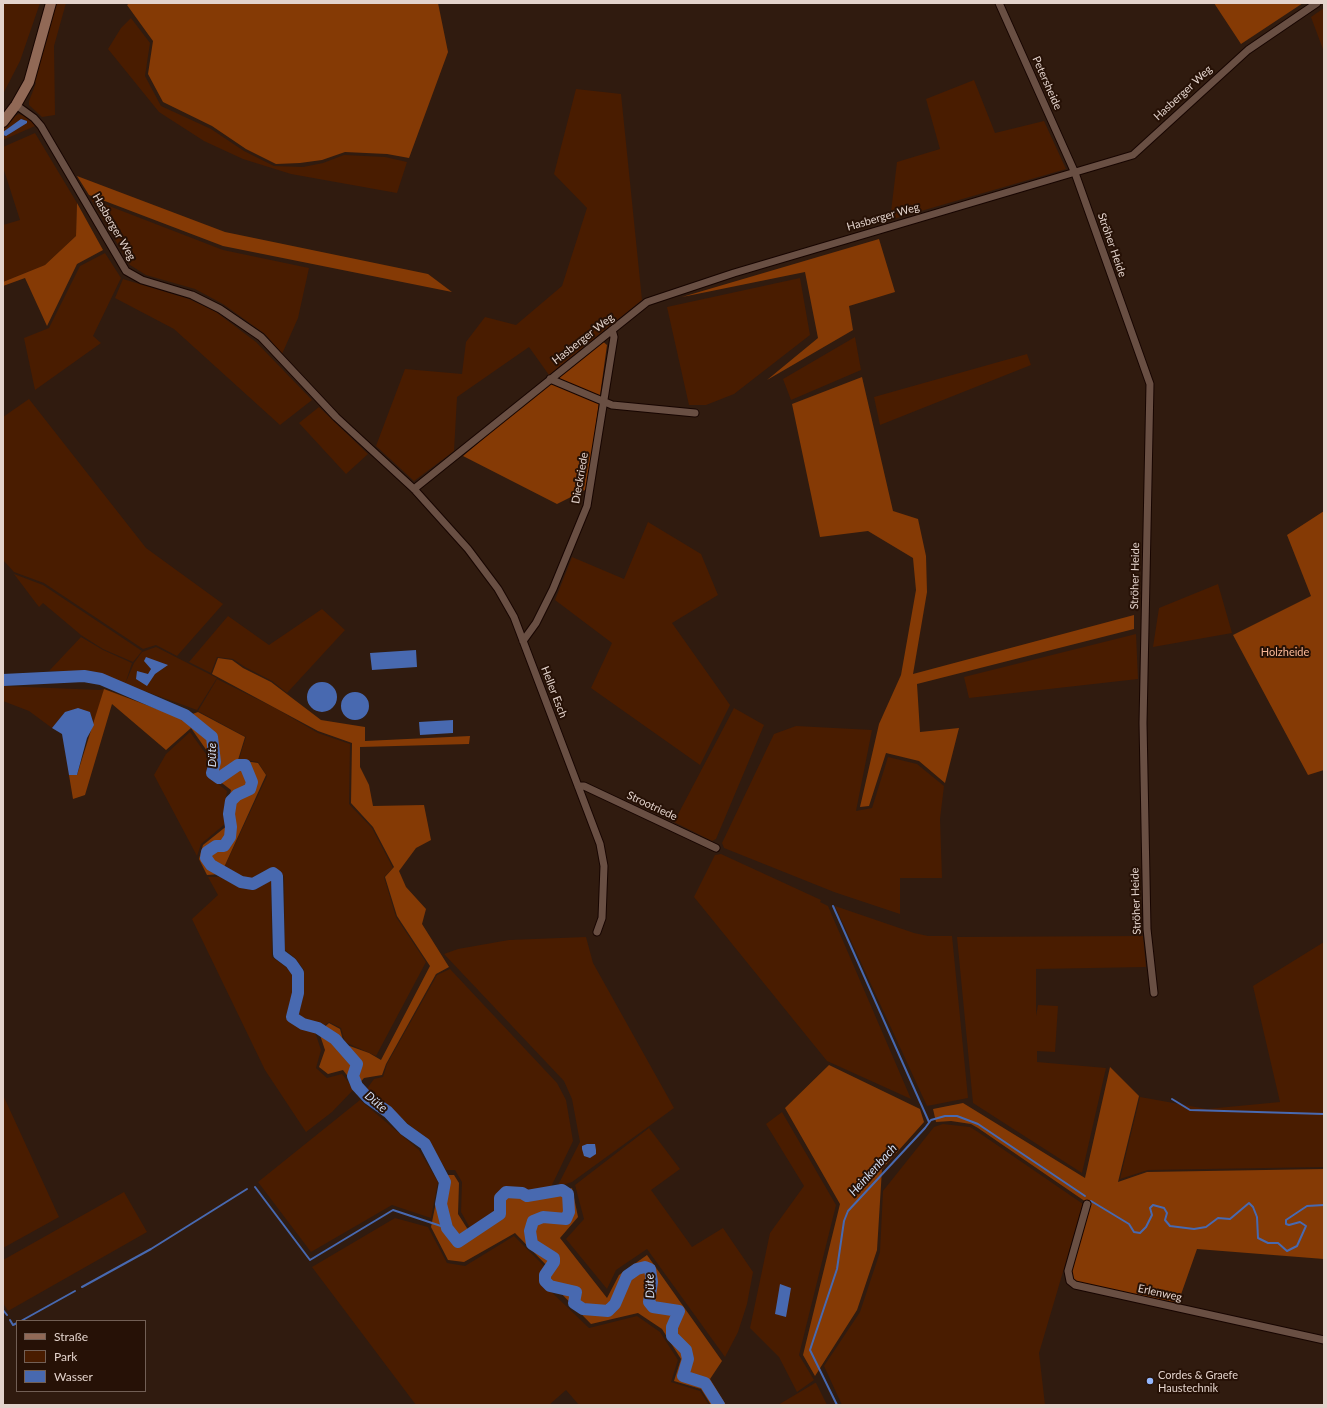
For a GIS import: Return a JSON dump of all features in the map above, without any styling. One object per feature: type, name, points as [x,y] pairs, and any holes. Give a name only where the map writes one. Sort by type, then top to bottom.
[{"type":"main road","points":[[3,122],[16,105],[26,88],[34,67],[51,3]]},
{"type":"street","name":"Petersheide","points":[[999,3],[1075,173]]},
{"type":"street","name":"Hasberger Weg","points":[[16,105],[34,118],[41,126],[126,270],[142,280],[192,295],[220,309],[261,337],[336,417],[414,489],[550,378],[647,302],[712,280],[1133,155],[1248,50],[1317,3]]},
{"type":"street","name":"Ströher Heide","points":[[1075,173],[1150,384],[1143,723],[1147,929],[1154,992]]},
{"type":"street","name":"Dieckriede","points":[[523,641],[536,623],[553,589],[587,506],[592,485],[614,337],[612,330]]},
{"type":"street","points":[[550,378],[603,403],[695,413]]},
{"type":"street","name":"Heller Esch","points":[[414,489],[468,549],[498,589],[514,617],[600,844],[604,866],[602,918],[597,932]]},
{"type":"street","name":"Strootriede","points":[[578,786],[584,786],[716,848]]},
{"type":"street","name":"Erlenweg","points":[[1087,1204],[1068,1271],[1070,1281],[1075,1285],[1324,1340]]},
{"type":"green space","points":[[3,3],[40,3],[20,61],[3,94]]},
{"type":"green space","points":[[56,3],[66,3],[54,46],[55,115],[42,117],[29,105],[29,101],[36,83],[34,82]]},
{"type":"green space","points":[[130,3],[438,3],[448,52],[409,158],[387,154],[345,152],[322,160],[276,164],[246,149],[212,126],[163,102],[148,74],[153,41],[127,5]]},
{"type":"green space","points":[[1214,3],[1303,3],[1241,44]]},
{"type":"green space","points":[[1324,8],[1324,52],[1311,17]]},
{"type":"green space","points":[[131,18],[150,43],[145,76],[161,106],[211,129],[244,151],[274,166],[303,167],[323,163],[344,155],[385,157],[407,162],[397,193],[291,174],[243,159],[204,141],[159,112],[108,49],[121,28]]},
{"type":"green space","points":[[974,80],[995,133],[1044,121],[1066,169],[890,220],[897,162],[940,149],[926,99]]},
{"type":"green space","points":[[576,89],[621,94],[642,300],[549,375],[529,347],[457,397],[454,451],[414,481],[376,446],[405,369],[462,374],[466,342],[485,317],[516,325],[562,286],[587,208],[554,174]]},
{"type":"green space","points":[[19,114],[29,118],[35,126],[3,140],[3,128]]},
{"type":"green space","points":[[35,133],[77,203],[76,236],[45,265],[3,282],[3,225],[20,220],[3,167],[3,147]]},
{"type":"green space","points":[[77,176],[225,232],[428,274],[452,292],[223,246],[89,195]]},
{"type":"green space","points":[[91,199],[223,250],[309,268],[298,318],[282,354],[265,334],[223,304],[195,289],[146,275],[130,265]]},
{"type":"green space","points":[[77,203],[103,250],[77,264],[47,326],[25,278],[3,286],[3,282],[45,265],[76,236]]},
{"type":"green space","points":[[879,239],[895,292],[849,306],[853,330],[767,380],[818,338],[805,272],[682,297]]},
{"type":"green space","points":[[105,253],[121,278],[93,336],[101,343],[35,390],[24,338],[49,328],[80,266]]},
{"type":"green space","points":[[800,278],[810,335],[734,394],[706,405],[689,405],[667,307]]},
{"type":"green space","points":[[123,279],[189,299],[216,312],[256,342],[312,400],[280,425],[174,329],[115,298]]},
{"type":"green space","points":[[855,337],[861,370],[791,400],[783,379]]},
{"type":"green space","points":[[600,339],[607,345],[587,489],[557,504],[463,456]]},
{"type":"green space","points":[[1027,354],[1031,365],[880,425],[874,397]]},
{"type":"green space","points":[[862,377],[893,511],[918,519],[926,556],[927,592],[913,674],[1134,615],[1134,629],[917,684],[920,732],[959,728],[945,783],[919,761],[886,753],[869,806],[860,807],[879,724],[901,675],[916,590],[913,558],[868,531],[820,537],[792,404]]},
{"type":"green space","points":[[29,399],[146,548],[223,604],[177,656],[156,645],[143,649],[44,583],[14,572],[3,560],[3,417]]},
{"type":"green space","points":[[319,407],[368,454],[346,474],[299,423]]},
{"type":"green space","name":"Holzheide","points":[[1324,511],[1324,770],[1308,775],[1233,635],[1311,596],[1287,535]]},
{"type":"green space","points":[[648,522],[701,554],[718,595],[672,623],[730,705],[700,765],[591,688],[612,643],[555,600],[572,557],[624,579]]},
{"type":"green space","points":[[14,574],[43,585],[142,651],[133,662],[103,649],[81,635],[43,603],[39,607]]},
{"type":"green space","points":[[1218,584],[1232,633],[1153,647],[1159,608]]},
{"type":"green space","points":[[322,609],[345,630],[287,693],[272,681],[233,659],[217,657],[211,673],[189,662],[228,616],[269,645]]},
{"type":"green space","points":[[1136,634],[1138,679],[969,698],[964,677]]},
{"type":"green space","points":[[81,637],[103,650],[132,663],[125,684],[101,675],[84,671],[49,671]]},
{"type":"green space","points":[[156,647],[217,678],[197,710],[125,684],[134,663],[142,652]]},
{"type":"green space","points":[[218,658],[232,660],[243,668],[271,682],[321,720],[365,727],[365,741],[470,736],[469,744],[360,747],[360,767],[369,785],[373,806],[424,805],[431,840],[416,848],[399,871],[406,887],[426,909],[422,924],[449,967],[436,974],[386,1064],[382,1075],[364,1078],[356,1087],[343,1070],[328,1074],[319,1067],[325,1050],[319,1032],[329,1023],[340,1029],[344,1044],[369,1053],[381,1060],[430,966],[397,916],[385,877],[394,867],[373,827],[351,803],[352,743],[318,731],[212,674]]},
{"type":"green space","points":[[217,679],[275,708],[318,733],[350,744],[349,804],[372,828],[393,868],[384,877],[396,917],[426,962],[376,1056],[345,1042],[341,1028],[329,1022],[324,1026],[305,1022],[298,1015],[303,997],[304,970],[295,958],[285,950],[284,876],[272,867],[250,879],[241,878],[224,868],[267,776],[258,762],[239,759],[246,737],[198,711]]},
{"type":"green space","points":[[3,686],[104,689],[94,725],[90,712],[65,712],[52,728],[29,711],[3,701]]},
{"type":"green space","points":[[104,689],[181,718],[198,712],[245,737],[238,760],[258,763],[266,775],[221,874],[207,875],[199,859],[203,845],[228,825],[227,808],[231,790],[210,774],[214,761],[191,728],[166,750],[112,704],[85,795],[73,799],[69,775],[77,775]]},
{"type":"green space","points":[[734,708],[764,725],[716,839],[712,841],[674,822]]},
{"type":"green space","points":[[796,726],[872,730],[856,811],[872,808],[888,757],[917,764],[944,786],[940,819],[942,878],[900,878],[900,914],[834,892],[724,848],[722,843],[774,734]]},
{"type":"green space","points":[[190,732],[211,761],[207,775],[227,791],[224,809],[225,824],[201,844],[197,856],[154,775],[166,754]]},
{"type":"green space","points":[[721,854],[821,900],[820,902],[828,906],[911,1099],[827,1061],[694,897],[715,855]]},
{"type":"green space","points":[[208,877],[221,877],[238,887],[254,890],[271,880],[272,957],[286,967],[293,976],[293,992],[286,1018],[301,1029],[315,1032],[321,1050],[316,1068],[327,1078],[342,1074],[354,1089],[332,1112],[306,1132],[265,1070],[192,919],[218,895]]},
{"type":"green space","points":[[835,906],[914,933],[928,936],[952,936],[968,1098],[927,1106]]},
{"type":"green space","points":[[1143,936],[1146,967],[1036,969],[1036,1016],[1038,1005],[1058,1006],[1055,1052],[1037,1051],[1037,1062],[1106,1068],[1082,1173],[973,1103],[957,937]]},
{"type":"green space","points":[[586,937],[593,963],[674,1108],[572,1182],[557,1187],[580,1142],[572,1099],[564,1081],[444,954],[458,949],[509,940]]},
{"type":"green space","points":[[1324,942],[1324,1167],[1148,1170],[1120,1179],[1140,1097],[1207,1109],[1280,1102],[1253,986]]},
{"type":"green space","points":[[450,969],[557,1083],[566,1100],[573,1141],[551,1187],[528,1192],[524,1189],[504,1188],[496,1197],[496,1212],[470,1228],[461,1212],[462,1182],[455,1170],[446,1170],[428,1140],[366,1090],[374,1079],[383,1077],[387,1064],[437,975]]},
{"type":"green space","points":[[829,1065],[920,1109],[924,1122],[882,1169],[877,1250],[857,1310],[815,1376],[803,1355],[840,1204],[785,1108]]},
{"type":"green space","points":[[1110,1067],[1139,1096],[1118,1182],[1147,1172],[1324,1169],[1324,1259],[1197,1249],[1178,1303],[1076,1283],[1072,1278],[1071,1271],[1089,1204],[971,1124],[951,1121],[936,1122],[933,1109],[963,1103],[1085,1178]]},
{"type":"green space","points":[[3,1095],[59,1217],[3,1248]]},
{"type":"green space","points":[[360,1100],[419,1150],[438,1182],[431,1218],[392,1205],[311,1252],[258,1182]]},
{"type":"green space","points":[[782,1112],[836,1205],[799,1355],[814,1380],[797,1392],[779,1357],[750,1328],[770,1233],[804,1186],[766,1124]]},
{"type":"green space","points":[[943,1124],[970,1127],[1083,1204],[1039,1353],[1045,1405],[842,1405],[824,1366],[860,1312],[880,1252],[883,1191],[934,1127]]},
{"type":"green space","points":[[649,1128],[680,1169],[651,1190],[692,1247],[723,1228],[753,1272],[747,1304],[738,1332],[725,1357],[647,1249],[616,1270],[607,1289],[566,1239],[584,1219],[575,1185]]},
{"type":"green space","points":[[436,1175],[454,1175],[459,1183],[458,1214],[472,1236],[503,1217],[503,1200],[508,1196],[520,1196],[525,1201],[560,1194],[572,1188],[578,1217],[560,1238],[607,1298],[619,1275],[647,1255],[722,1361],[710,1379],[726,1405],[711,1405],[701,1389],[674,1381],[681,1359],[662,1329],[638,1313],[591,1324],[551,1283],[549,1277],[553,1272],[515,1233],[464,1262],[448,1260],[431,1227],[440,1182]]},
{"type":"green space","points":[[124,1192],[147,1232],[8,1311],[3,1303],[3,1260]]},
{"type":"green space","points":[[395,1218],[428,1227],[447,1263],[465,1266],[514,1236],[545,1267],[541,1275],[541,1282],[589,1328],[637,1316],[660,1332],[678,1360],[671,1382],[700,1391],[709,1405],[579,1405],[566,1390],[549,1405],[416,1405],[312,1267]]},
{"type":"green space","points":[[815,1383],[827,1405],[778,1405]]},
{"type":"water","points":[[21,119],[27,121],[27,123],[6,136],[3,135],[3,132]]},
{"type":"water","points":[[416,650],[417,667],[372,670],[370,653]]},
{"type":"water","points":[[146,657],[168,665],[155,674],[147,686],[136,679],[137,671],[148,674],[151,669],[144,661]]},
{"type":"water","points":[[322,682],[332,687],[337,697],[332,707],[322,712],[312,707],[307,697],[312,687]]},
{"type":"water","points":[[355,692],[361,693],[365,696],[368,700],[368,712],[365,716],[361,719],[355,720],[349,719],[345,716],[342,712],[341,706],[342,700],[345,696],[349,693]]},
{"type":"water","points":[[78,708],[90,712],[94,725],[87,738],[77,775],[69,775],[62,734],[52,728],[65,712]]},
{"type":"water","points":[[453,720],[453,733],[420,735],[419,722]]},
{"type":"water","points":[[587,1144],[595,1144],[596,1154],[590,1158],[584,1156],[582,1149],[582,1146]]},
{"type":"water","points":[[780,1284],[791,1288],[786,1317],[775,1314]]},
{"type":"waterway","name":"Düte","points":[[3,680],[84,676],[101,679],[185,715],[212,737],[215,762],[212,773],[219,778],[238,765],[245,765],[252,782],[250,789],[237,795],[231,801],[229,814],[231,827],[230,837],[224,846],[216,846],[207,852],[206,858],[211,865],[241,882],[253,884],[273,873],[277,876],[279,954],[291,963],[298,973],[298,993],[292,1017],[303,1024],[318,1028],[335,1039],[357,1064],[353,1076],[357,1086],[368,1098],[388,1112],[404,1129],[425,1144],[445,1182],[441,1204],[447,1228],[458,1242],[500,1214],[500,1198],[506,1192],[522,1193],[527,1196],[562,1190],[568,1194],[569,1212],[566,1219],[543,1217],[533,1221],[530,1231],[532,1244],[554,1258],[554,1262],[545,1275],[545,1281],[550,1286],[576,1292],[574,1303],[583,1309],[608,1311],[615,1304],[627,1276],[637,1269],[645,1267],[650,1269],[652,1282],[649,1302],[653,1307],[679,1311],[672,1327],[672,1336],[686,1350],[688,1359],[683,1376],[705,1383],[719,1405]]},
{"type":"waterway","points":[[833,906],[929,1122]]},
{"type":"waterway","points":[[1172,1099],[1190,1110],[1324,1114]]},
{"type":"waterway","name":"Heinkenbach","points":[[837,1405],[810,1350],[837,1269],[844,1221],[848,1211],[931,1120],[945,1116],[957,1116],[978,1124],[1085,1196]]},
{"type":"waterway","points":[[255,1187],[310,1260],[393,1210],[447,1228]]},
{"type":"waterway","points":[[82,1287],[151,1249],[247,1189]]},
{"type":"waterway","name":"Heinkenbach","points":[[1091,1201],[1129,1224],[1134,1232],[1140,1233],[1146,1227],[1152,1215],[1150,1208],[1153,1205],[1164,1208],[1167,1213],[1165,1220],[1170,1226],[1194,1229],[1206,1227],[1218,1218],[1230,1219],[1249,1203],[1253,1207],[1257,1217],[1258,1238],[1268,1243],[1278,1243],[1287,1251],[1297,1246],[1306,1226],[1300,1222],[1289,1225],[1286,1224],[1286,1220],[1307,1206],[1324,1205]]},
{"type":"waterway","points":[[23,1320],[75,1291]]},
{"type":"waterway","points":[[3,1310],[7,1315]]},
{"type":"waterway","points":[[10,1320],[13,1325],[16,1324]]},
{"type":"place","name":"Cordes & Graefe Haustechnik","points":[[1150,1381]]}]
